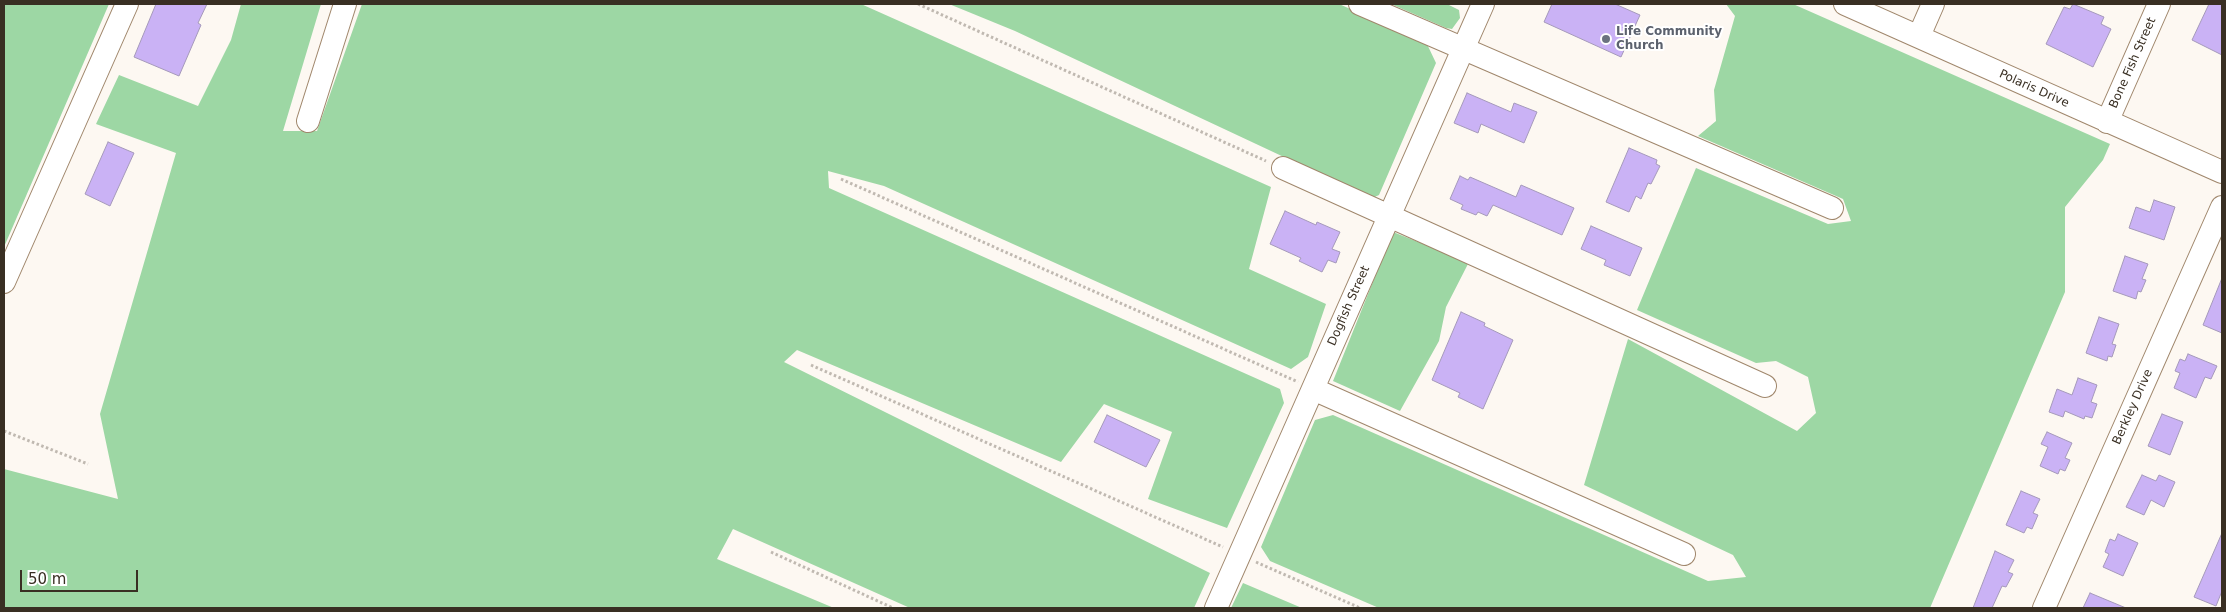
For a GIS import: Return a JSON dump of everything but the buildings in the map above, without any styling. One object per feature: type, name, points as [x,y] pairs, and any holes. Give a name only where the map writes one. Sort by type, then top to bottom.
[{"type":"street","points":[[4,282],[127,4]]},
{"type":"street","points":[[308,121],[345,4]]},
{"type":"street","points":[[1360,4],[1832,208]]},
{"type":"street","name":"Dogfish Street","points":[[1216,608],[1483,4]]},
{"type":"street","name":"Polaris Drive","points":[[1845,4],[2222,172]]},
{"type":"street","points":[[1918,36],[1933,4]]},
{"type":"street","name":"Bone Fish Street","points":[[2107,122],[2159,4]]},
{"type":"street","points":[[1283,168],[1765,386]]},
{"type":"street","name":"Berkley Drive","points":[[2044,608],[2222,207]]},
{"type":"street","points":[[1313,389],[1684,554]]},
{"type":"path","points":[[918,4],[1283,168]]},
{"type":"path","points":[[841,179],[1313,389]]},
{"type":"path","points":[[811,365],[1360,608]]},
{"type":"path","points":[[4,431],[88,464]]},
{"type":"path","points":[[771,552],[893,608]]},
{"type":"green space","points":[[4,4],[109,4],[4,247]]},
{"type":"green space","points":[[241,4],[321,4],[283,131],[317,131],[362,4],[861,4],[1271,187],[1249,269],[1326,304],[1308,357],[1291,369],[884,186],[828,171],[829,188],[1280,389],[1284,403],[1227,528],[1148,499],[1172,432],[1104,404],[1061,462],[797,350],[784,362],[1210,573],[1194,608],[910,608],[733,529],[717,559],[834,608],[4,608],[4,469],[118,499],[100,414],[176,153],[96,124],[119,75],[198,106],[231,40]]},
{"type":"green space","points":[[949,4],[1339,4],[1426,42],[1436,63],[1379,195],[1366,201],[1286,158],[1015,31]]},
{"type":"green space","points":[[1391,4],[1447,4],[1459,10],[1460,18],[1452,29],[1446,28]]},
{"type":"green space","points":[[1726,4],[1793,4],[2110,144],[2103,160],[2065,207],[2065,292],[1930,608],[1379,608],[1270,561],[1261,547],[1315,420],[1333,415],[1708,581],[1746,577],[1733,555],[1584,485],[1628,339],[1797,431],[1816,413],[1808,377],[1776,361],[1756,363],[1637,310],[1696,168],[1828,224],[1851,221],[1843,199],[1698,136],[1716,121],[1714,90],[1735,16]]},
{"type":"green space","points":[[1393,232],[1469,262],[1446,307],[1439,341],[1400,411],[1333,381]]},
{"type":"green space","points":[[1243,583],[1302,608],[1231,608]]},
{"type":"place","name":"Life Community Church","points":[[1606,39]]}]
